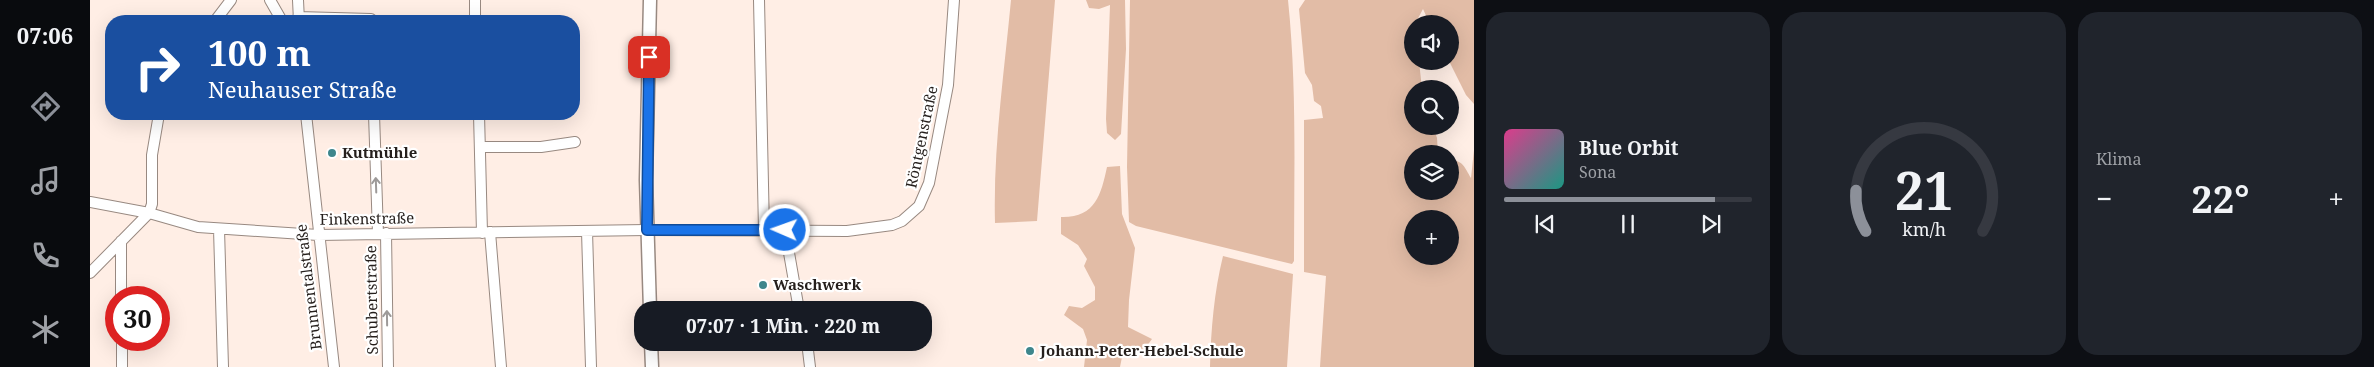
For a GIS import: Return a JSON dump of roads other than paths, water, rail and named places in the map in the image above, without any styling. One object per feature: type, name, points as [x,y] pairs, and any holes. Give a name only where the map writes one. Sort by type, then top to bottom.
[{"type":"street","points":[[220,15],[231,0]]},
{"type":"street","points":[[270,0],[279,15]]},
{"type":"street","points":[[298,0],[298,15]]},
{"type":"street","points":[[475,0],[475,15]]},
{"type":"street","points":[[650,0],[647,230],[650,301]]},
{"type":"street","points":[[760,0],[764,230]]},
{"type":"street","name":"Röntgenstraße","points":[[647,230],[872,229],[902,221],[919,206],[929,183],[943,117],[951,55],[954,0]]},
{"type":"street","points":[[90,273],[149,213],[152,204],[152,155],[158,120]]},
{"type":"street","name":"Brunnentalstraße","points":[[307,120],[334,367]]},
{"type":"street","name":"Schubertstraße","points":[[374,120],[388,367]]},
{"type":"street","points":[[479,120],[486,232],[501,367]]},
{"type":"street","points":[[480,147],[541,147],[575,142]]},
{"type":"street","name":"Finkenstraße","points":[[90,202],[149,213],[198,227],[318,235],[647,230]]},
{"type":"street","points":[[219,229],[222,367]]},
{"type":"street","points":[[785,230],[797,301]]},
{"type":"street","points":[[587,231],[591,367]]},
{"type":"street","points":[[121,241],[121,286]]},
{"type":"street","points":[[122,351],[122,367]]},
{"type":"street","points":[[651,351],[652,367]]},
{"type":"street","points":[[808,351],[810,367]]},
{"type":"place","name":"Kutmühle","points":[[332,153]]},
{"type":"place","name":"Waschwerk","points":[[763,285]]},
{"type":"place","name":"Johann-Peter-Hebel-Schule","points":[[1030,351]]}]
